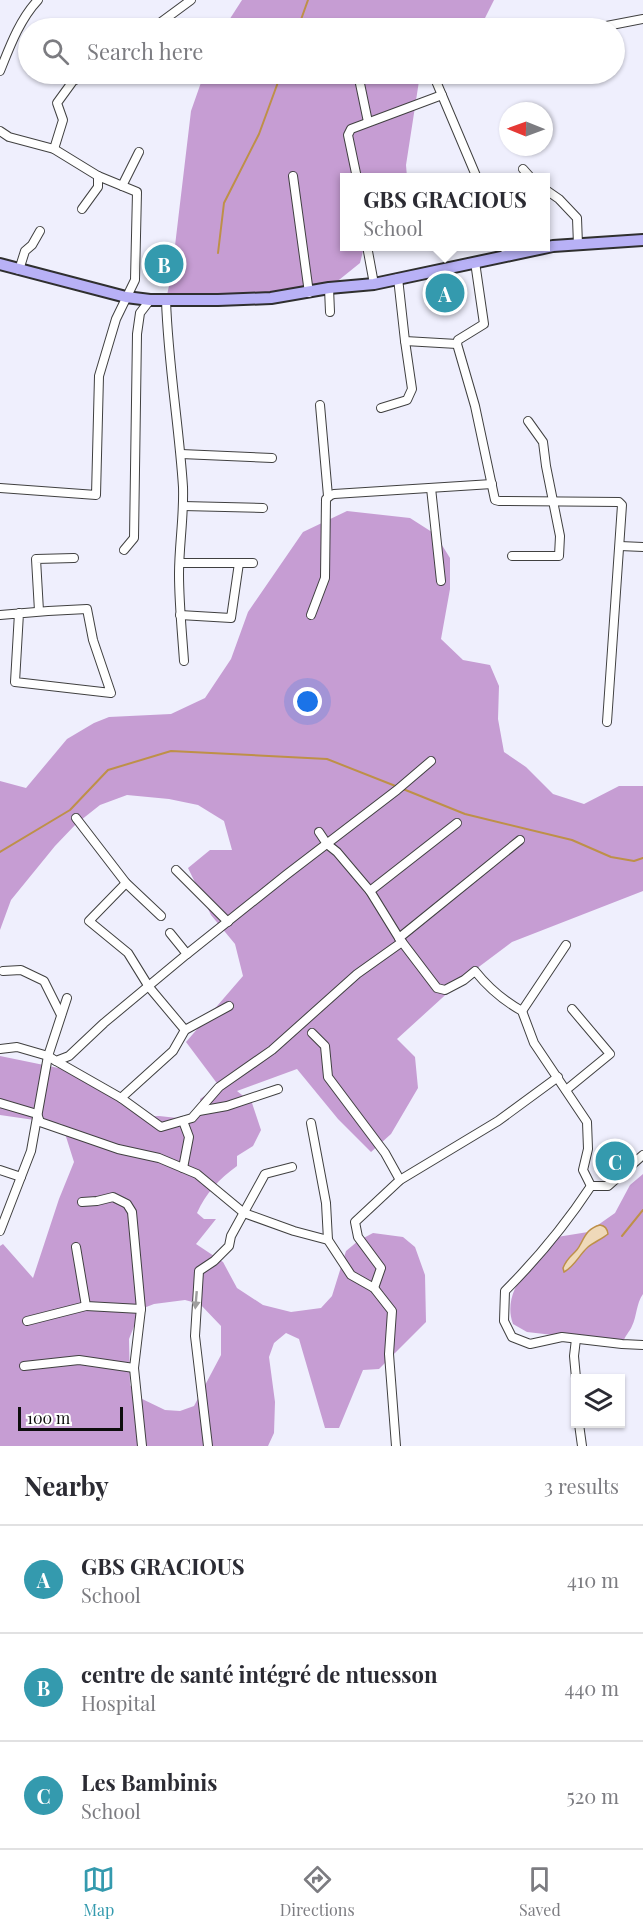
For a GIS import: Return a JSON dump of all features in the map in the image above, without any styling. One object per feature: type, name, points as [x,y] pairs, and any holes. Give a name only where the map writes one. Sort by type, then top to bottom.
[{"type":"street","points":[[24,18],[38,0]]},
{"type":"street","points":[[167,18],[192,0]]},
{"type":"street","points":[[625,22],[643,19]]},
{"type":"street","points":[[0,70],[18,28]]},
{"type":"street","points":[[54,149],[63,120],[57,103],[71,84]]},
{"type":"street","points":[[360,84],[368,122]]},
{"type":"street","points":[[437,84],[475,173]]},
{"type":"street","points":[[356,173],[348,135],[351,129],[442,95]]},
{"type":"street","points":[[0,131],[9,137],[54,149],[98,176],[137,192],[135,280],[110,336],[99,376],[96,495],[0,488]]},
{"type":"street","points":[[122,186],[139,152]]},
{"type":"street","points":[[523,169],[527,173]]},
{"type":"street","points":[[82,209],[98,187],[98,176]]},
{"type":"street","points":[[293,176],[309,293]]},
{"type":"street","points":[[550,193],[577,218],[578,244]]},
{"type":"street","points":[[19,270],[25,251],[32,245],[40,231]]},
{"type":"street","points":[[550,248],[643,240]]},
{"type":"street","points":[[368,251],[374,284]]},
{"type":"street","points":[[0,264],[126,297],[150,300],[271,298],[329,288],[374,284],[475,262],[505,251]]},
{"type":"street","points":[[475,262],[484,324],[458,340],[457,344],[475,406],[494,497],[499,501],[620,502],[622,506],[607,722]]},
{"type":"street","points":[[381,408],[407,400],[412,389],[398,278]]},
{"type":"street","points":[[329,288],[330,312]]},
{"type":"street","points":[[124,550],[134,538],[137,334],[140,313],[150,300]]},
{"type":"street","points":[[166,300],[170,370],[181,454],[183,506],[180,615],[184,661]]},
{"type":"street","points":[[405,341],[457,344]]},
{"type":"street","points":[[311,615],[325,578],[326,499],[328,496],[320,405]]},
{"type":"street","points":[[512,556],[559,556],[560,536],[543,441],[528,421]]},
{"type":"street","points":[[181,454],[272,458]]},
{"type":"street","points":[[328,496],[492,484]]},
{"type":"street","points":[[430,488],[441,581]]},
{"type":"street","points":[[183,506],[263,508]]},
{"type":"street","points":[[620,546],[643,547]]},
{"type":"street","points":[[39,611],[36,559],[74,558]]},
{"type":"street","points":[[180,563],[253,563]]},
{"type":"street","points":[[180,615],[231,618],[239,563]]},
{"type":"street","points":[[0,615],[39,611],[87,609],[93,640],[111,693],[15,682],[20,613]]},
{"type":"street","points":[[56,1061],[69,1056],[104,1023],[187,954],[401,788],[431,761]]},
{"type":"street","points":[[76,818],[126,883],[161,916]]},
{"type":"street","points":[[370,891],[456,823]]},
{"type":"street","points":[[319,832],[370,891],[401,940],[439,989],[445,990],[464,980],[475,970],[483,981],[522,1011],[534,1043],[587,1122],[588,1149],[583,1170],[591,1186]]},
{"type":"street","points":[[0,1050],[17,1047],[48,1056],[121,1098],[161,1127],[192,1118],[219,1088],[272,1050],[357,974],[520,840]]},
{"type":"street","points":[[176,870],[228,922]]},
{"type":"street","points":[[126,883],[90,921],[128,953],[150,987],[185,1030]]},
{"type":"street","points":[[170,933],[187,954]]},
{"type":"street","points":[[522,1011],[566,945]]},
{"type":"street","points":[[3,971],[21,970],[44,981],[61,1015]]},
{"type":"street","points":[[0,1231],[31,1151],[48,1056],[67,998]]},
{"type":"street","points":[[121,1098],[174,1052],[185,1030],[229,1006]]},
{"type":"street","points":[[566,1090],[610,1054],[572,1010]]},
{"type":"street","points":[[312,1033],[325,1046],[328,1077],[385,1152],[400,1180]]},
{"type":"street","points":[[374,1288],[381,1268],[358,1237],[355,1222],[400,1180],[498,1121],[558,1077]]},
{"type":"street","points":[[199,1111],[227,1106],[278,1089]]},
{"type":"street","points":[[0,1102],[37,1114]]},
{"type":"street","points":[[37,1114],[40,1122],[118,1149],[159,1158],[197,1173],[244,1212],[294,1231],[328,1240]]},
{"type":"street","points":[[183,1121],[189,1137],[183,1168]]},
{"type":"street","points":[[311,1123],[326,1203],[328,1240],[351,1275],[374,1288],[392,1311],[388,1354],[396,1446]]},
{"type":"street","points":[[591,1186],[608,1186],[643,1155]]},
{"type":"street","points":[[208,1446],[195,1336],[199,1271],[230,1246],[231,1236],[265,1174],[292,1167]]},
{"type":"street","points":[[0,1170],[21,1177]]},
{"type":"street","points":[[591,1186],[574,1212],[525,1271],[505,1291],[504,1321],[512,1337],[530,1344],[562,1337],[643,1345]]},
{"type":"street","points":[[82,1202],[113,1197],[127,1204],[132,1212],[141,1309],[134,1368],[142,1446]]},
{"type":"street","points":[[76,1247],[86,1306]]},
{"type":"street","points":[[27,1321],[86,1306],[141,1309]]},
{"type":"street","points":[[576,1339],[574,1356],[576,1374]]},
{"type":"street","points":[[24,1366],[79,1360],[134,1368]]},
{"type":"street","points":[[580,1428],[582,1446]]},
{"type":"shaded area","points":[[242,0],[494,0],[485,18],[230,18]]},
{"type":"shaded area","points":[[200,84],[419,84],[407,173],[340,173],[340,251],[363,251],[360,263],[329,288],[309,293],[166,300],[172,271],[191,111]]},
{"type":"shaded area","points":[[347,511],[410,518],[435,534],[450,558],[450,589],[441,639],[463,660],[490,665],[499,686],[498,719],[504,752],[526,767],[553,794],[584,804],[619,786],[643,786],[643,891],[512,942],[464,978],[397,1039],[415,1057],[418,1088],[391,1134],[371,1152],[338,1119],[297,1069],[237,1091],[252,1103],[261,1130],[253,1146],[237,1156],[237,1166],[214,1187],[197,1213],[204,1219],[216,1219],[196,1244],[223,1262],[237,1288],[263,1305],[291,1312],[321,1308],[332,1296],[346,1251],[373,1233],[403,1237],[415,1247],[425,1275],[426,1322],[379,1369],[363,1370],[339,1428],[325,1428],[299,1339],[286,1333],[274,1343],[269,1357],[275,1402],[274,1433],[268,1446],[0,1446],[0,1246],[3,1244],[33,1278],[59,1199],[74,1162],[62,1124],[0,1115],[0,1056],[73,1071],[117,1098],[141,1117],[159,1116],[196,1120],[202,1111],[200,1099],[219,1086],[186,1042],[243,976],[235,944],[211,915],[188,868],[210,850],[232,850],[224,821],[198,805],[169,799],[127,795],[100,805],[76,824],[55,846],[11,900],[0,930],[0,781],[26,788],[67,739],[94,723],[109,717],[171,714],[205,698],[231,659],[248,612],[303,532]],"holes":[[[185,1300],[200,1304],[221,1326],[221,1355],[194,1406],[180,1411],[165,1410],[138,1397],[130,1385],[129,1339],[141,1309],[154,1304]]]},
{"type":"shaded area","points":[[643,1174],[643,1294],[634,1322],[623,1343],[527,1332],[513,1324],[510,1312],[515,1289],[527,1267],[551,1238],[588,1232],[615,1213],[630,1185]]},
{"type":"shaded area","points":[[600,1225],[606,1228],[608,1234],[588,1247],[564,1272],[565,1264],[587,1233]]},
{"type":"waterway","points":[[302,18],[308,0]]},
{"type":"waterway","points":[[218,253],[224,203],[259,134],[277,84]]},
{"type":"waterway","points":[[0,852],[70,810],[108,770],[171,751],[327,759],[398,787]]},
{"type":"waterway","points":[[403,789],[465,814],[572,840],[611,857],[634,861],[643,858]]},
{"type":"waterway","points":[[622,1236],[643,1210]]},
{"type":"place","name":"centre de santé intégré de ntuesson","points":[[164,264]]},
{"type":"place","name":"GBS GRACIOUS","points":[[445,293]]},
{"type":"place","name":"Les Bambinis","points":[[615,1161]]}]
